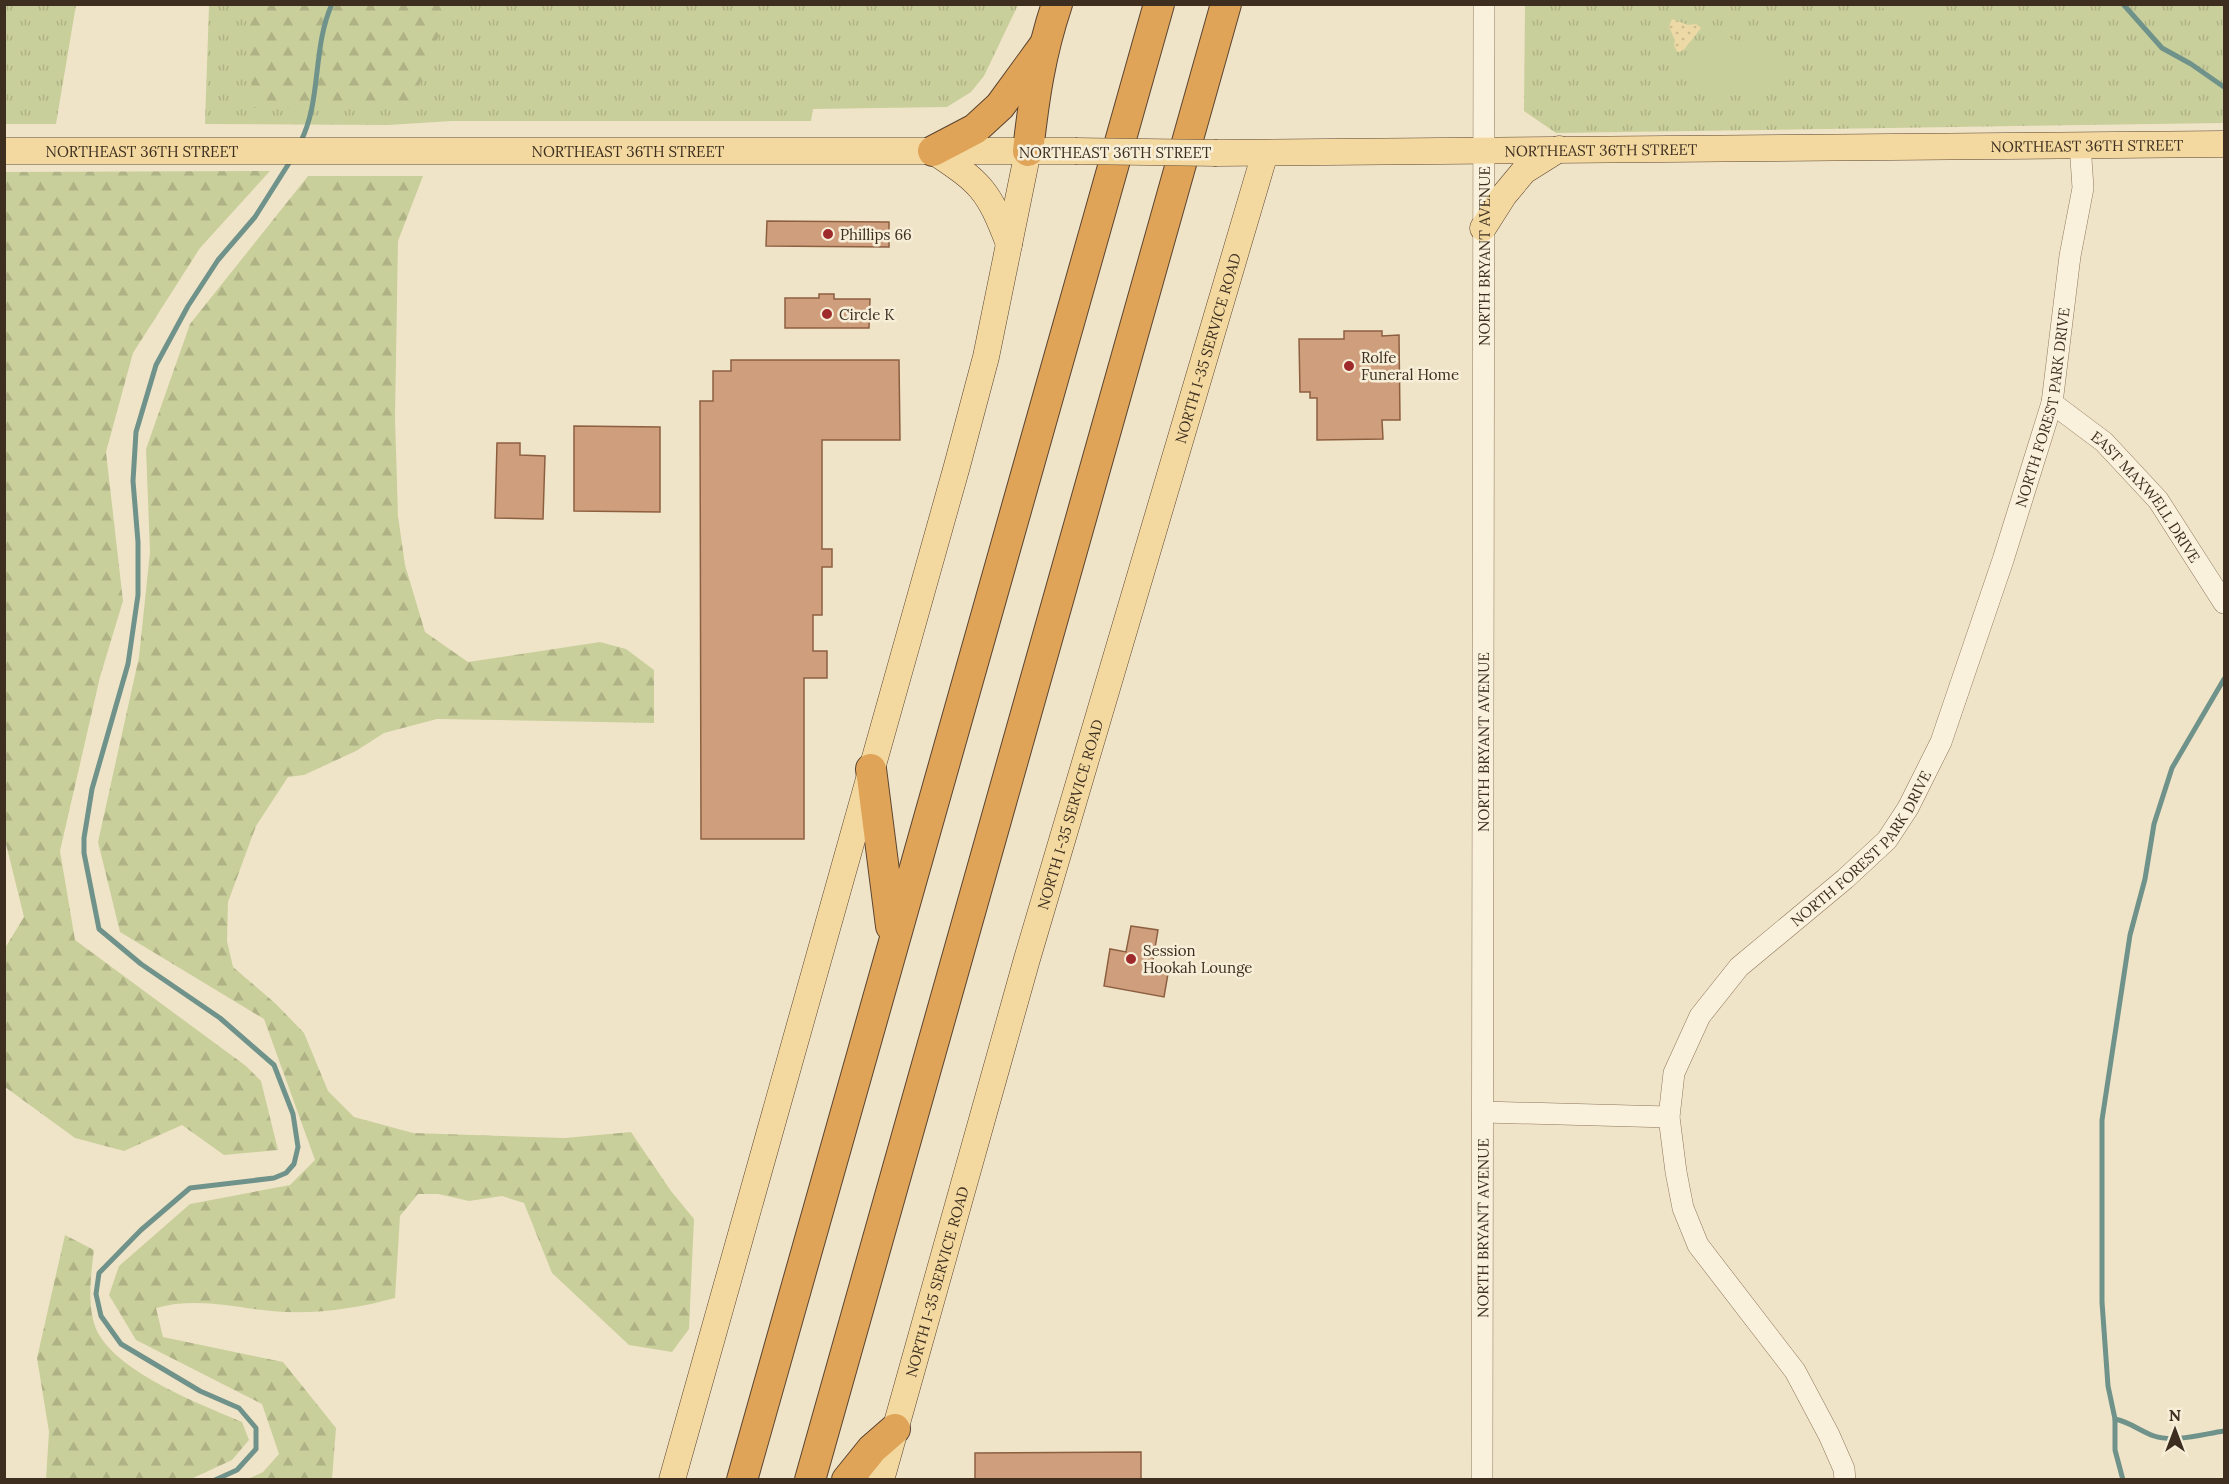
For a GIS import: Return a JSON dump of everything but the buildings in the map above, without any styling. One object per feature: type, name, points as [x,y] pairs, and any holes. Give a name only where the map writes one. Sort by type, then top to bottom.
[{"type":"highway","points":[[1028,151],[1035,81],[1057,4]]},
{"type":"highway","points":[[742,1479],[1159,4]]},
{"type":"highway","points":[[810,1479],[1226,4]]},
{"type":"highway","points":[[933,151],[975,129],[1000,106],[1043,47]]},
{"type":"highway","points":[[871,769],[893,940]]},
{"type":"highway","points":[[847,1479],[872,1449],[895,1429]]},
{"type":"main road","name":"NORTHEAST 36TH STREET","points":[[4,152],[1075,151],[1265,153],[1560,148],[2223,144]]},
{"type":"main road","points":[[1483,228],[1504,195],[1524,171],[1560,148]]},
{"type":"main road","points":[[933,151],[975,179],[991,200],[1009,244]]},
{"type":"main road","points":[[672,1479],[986,357],[1028,151]]},
{"type":"main road","name":"NORTH I-35 SERVICE ROAD","points":[[881,1479],[1030,948],[1265,153]]},
{"type":"street","name":"NORTH BRYANT AVENUE","points":[[1482,1479],[1484,4]]},
{"type":"street","name":"NORTH FOREST PARK DRIVE","points":[[1845,1479],[1844,1469],[1829,1435],[1795,1371],[1698,1245],[1683,1208],[1669,1118],[1674,1073],[1700,1016],[1739,967],[1837,886],[1887,840],[1908,808],[1941,742],[2003,560],[2052,403],[2070,256],[2083,188],[2080,144]]},
{"type":"street","name":"EAST MAXWELL DRIVE","points":[[2052,403],[2104,442],[2158,500],[2224,603]]},
{"type":"street","points":[[1484,1112],[1669,1118]]},
{"type":"green space","points":[[5,4],[76,5],[56,124],[5,124]]},
{"type":"green space","points":[[246,4],[451,5],[411,106],[253,108]]},
{"type":"green space","points":[[209,5],[1018,5],[984,76],[971,92],[947,107],[813,109],[811,121],[452,121],[388,125],[205,124]]},
{"type":"green space","points":[[1525,5],[2224,5],[2224,123],[1556,133],[1524,111]]},
{"type":"green space","points":[[1876,5],[1940,5],[1933,14],[1919,16]]},
{"type":"green space","points":[[1726,37],[1762,48],[1774,58],[1779,78],[1764,94],[1715,93],[1697,78],[1694,62],[1696,45]]},
{"type":"green space","points":[[270,171],[200,248],[133,353],[106,452],[123,601],[100,677],[60,851],[75,940],[246,1066],[261,1081],[278,1150],[224,1155],[182,1125],[124,1151],[75,1138],[5,1087],[5,948],[24,917],[4,836],[5,172]]},
{"type":"green space","points":[[308,176],[423,176],[398,241],[395,417],[398,516],[405,565],[425,632],[468,662],[600,642],[626,649],[654,670],[654,723],[437,719],[384,733],[356,751],[304,775],[288,777],[256,826],[228,902],[227,941],[233,967],[276,1004],[304,1033],[328,1091],[354,1117],[413,1133],[565,1138],[631,1132],[671,1191],[694,1219],[689,1329],[672,1352],[629,1345],[552,1273],[524,1203],[502,1196],[469,1201],[438,1194],[418,1194],[400,1216],[395,1298],[318,1312],[271,1311],[199,1303],[156,1308],[163,1337],[283,1362],[336,1428],[332,1479],[246,1480],[263,1472],[279,1454],[262,1404],[136,1340],[109,1295],[119,1266],[190,1204],[290,1185],[315,1160],[264,1019],[120,932],[98,842],[139,657],[150,552],[146,449],[190,324]]},
{"type":"green space","points":[[65,1235],[94,1250],[91,1281],[92,1314],[98,1333],[109,1348],[124,1362],[163,1386],[242,1422],[249,1440],[232,1460],[191,1479],[46,1479],[49,1432],[37,1358]]},
{"type":"sand","points":[[1672,19],[1688,25],[1696,24],[1701,28],[1683,51],[1677,52],[1674,45],[1675,40],[1669,27]]},
{"type":"waterway","points":[[300,143],[311,110],[322,38],[332,4]]},
{"type":"waterway","points":[[2123,4],[2162,48],[2191,64],[2224,87]]},
{"type":"waterway","points":[[215,1480],[237,1470],[256,1449],[256,1428],[239,1408],[200,1391],[121,1344],[101,1316],[96,1294],[99,1273],[141,1230],[190,1188],[274,1178],[286,1173],[294,1164],[298,1147],[293,1114],[274,1065],[220,1018],[141,964],[99,929],[84,853],[84,838],[92,789],[128,664],[138,595],[138,542],[133,481],[136,432],[156,365],[188,306],[218,260],[255,217],[291,160]]},
{"type":"waterway","points":[[2123,1480],[2115,1450],[2115,1419],[2108,1386],[2102,1302],[2102,1120],[2130,935],[2145,879],[2154,824],[2172,768],[2224,679]]},
{"type":"waterway","points":[[2115,1419],[2154,1436],[2171,1439],[2224,1431]]},
{"type":"place","name":"Phillips 66","points":[[828,234]]},
{"type":"place","name":"Circle K","points":[[827,314]]},
{"type":"place","name":"Rolfe Funeral Home","points":[[1349,366]]},
{"type":"place","name":"Session Hookah Lounge","points":[[1131,959]]}]
